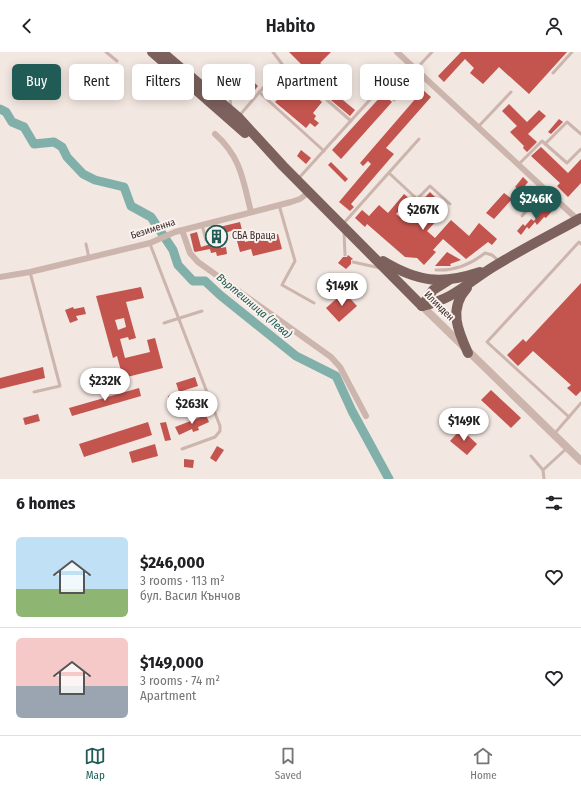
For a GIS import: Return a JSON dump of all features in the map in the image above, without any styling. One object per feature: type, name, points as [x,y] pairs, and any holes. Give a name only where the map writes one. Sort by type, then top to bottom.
[{"type":"main road","name":"Илинден","points":[[152,52],[283,166]]},
{"type":"main road","name":"Илинден","points":[[162,52],[235,115],[283,166],[422,306]]},
{"type":"main road","points":[[422,306],[444,300],[496,265],[579,219]]},
{"type":"main road","points":[[370,253],[396,269],[412,276],[428,280],[450,280]]},
{"type":"main road","points":[[422,306],[433,290],[450,280],[496,265]]},
{"type":"main road","points":[[468,353],[456,326],[456,310],[460,298],[476,279]]},
{"type":"street","points":[[397,52],[410,64]]},
{"type":"street","points":[[424,76],[545,190],[579,219]]},
{"type":"street","points":[[215,134],[234,155],[241,170],[251,212]]},
{"type":"street","name":"Безименна","points":[[0,277],[30,272],[150,243],[175,232],[300,199],[309,192]]},
{"type":"street","points":[[182,230],[190,253],[198,262],[331,357],[340,367],[366,416]]},
{"type":"street","name":"Илинден","points":[[422,306],[468,353],[581,461]]},
{"type":"lane","points":[[106,52],[117,61]]},
{"type":"lane","points":[[235,115],[259,92],[280,68],[282,64],[273,52]]},
{"type":"lane","points":[[421,64],[432,52]]},
{"type":"lane","points":[[552,73],[572,52]]},
{"type":"lane","points":[[259,92],[324,151]]},
{"type":"lane","points":[[478,127],[511,92]]},
{"type":"lane","points":[[328,100],[351,121]]},
{"type":"lane","points":[[297,180],[370,100]]},
{"type":"lane","points":[[545,144],[567,122],[581,134]]},
{"type":"lane","points":[[345,255],[343,226],[419,139]]},
{"type":"lane","points":[[518,165],[542,141],[567,163],[581,149]]},
{"type":"lane","points":[[389,173],[417,199],[430,186],[450,204]]},
{"type":"lane","points":[[522,216],[545,190]]},
{"type":"lane","points":[[279,204],[295,261],[282,285],[314,303]]},
{"type":"lane","points":[[202,225],[206,240]]},
{"type":"lane","points":[[569,417],[487,342],[579,242],[581,244]]},
{"type":"lane","points":[[150,243],[178,319],[219,421],[220,432],[215,437],[182,449]]},
{"type":"lane","points":[[86,244],[89,258]]},
{"type":"lane","points":[[436,270],[446,270],[465,266],[485,253],[492,255],[496,265]]},
{"type":"lane","points":[[353,262],[386,269]]},
{"type":"lane","points":[[30,272],[60,386],[34,392]]},
{"type":"lane","points":[[164,323],[202,311]]},
{"type":"lane","points":[[554,434],[581,403]]},
{"type":"lane","points":[[543,470],[568,448]]},
{"type":"lane","points":[[531,456],[543,470],[544,479]]},
{"type":"building","points":[[289,52],[331,52],[320,63],[321,64],[301,64]]},
{"type":"building","points":[[461,52],[567,52],[529,94],[499,67],[483,84],[470,73],[474,68],[465,59],[444,82],[438,76]]},
{"type":"building","points":[[424,91],[431,97],[386,148],[394,154],[351,204],[354,207],[350,211],[339,202],[371,164],[368,161],[363,166],[360,163],[414,100],[424,100]]},
{"type":"building","points":[[277,100],[320,100],[322,102],[313,113],[316,116],[314,119],[319,123],[315,127],[310,123],[306,128],[275,102]]},
{"type":"building","points":[[331,100],[343,100],[355,110],[350,116]]},
{"type":"building","points":[[378,100],[390,100],[392,102],[341,159],[332,150]]},
{"type":"building","points":[[509,104],[527,122],[539,110],[546,116],[528,134],[537,142],[527,152],[523,148],[524,146],[510,132],[517,126],[502,111]]},
{"type":"building","points":[[559,119],[563,122],[551,134],[548,132]]},
{"type":"building","points":[[541,147],[568,173],[581,159],[581,183],[568,197],[557,186],[560,183],[531,156]]},
{"type":"building","points":[[301,150],[311,158],[306,164],[297,156]]},
{"type":"building","points":[[331,162],[348,179],[345,182],[328,165]]},
{"type":"building","points":[[523,177],[528,182],[521,191],[515,187]]},
{"type":"building","points":[[430,192],[440,202],[431,211],[439,218],[427,231],[435,238],[451,220],[469,236],[479,223],[497,239],[492,245],[488,242],[466,259],[443,239],[433,250],[436,252],[424,265],[417,258],[405,257],[367,224],[365,227],[355,218],[362,210],[369,216],[379,205],[388,213],[404,194],[410,199],[396,214],[404,220]]},
{"type":"building","points":[[504,193],[512,199],[494,219],[486,213]]},
{"type":"building","points":[[545,205],[552,211],[537,225],[535,222],[529,229],[527,227],[521,235],[517,231],[523,224],[525,226],[531,219],[534,221]]},
{"type":"building","points":[[240,222],[245,242],[278,234],[282,249],[253,256],[251,249],[240,252],[234,230],[222,234],[223,238],[219,240],[221,248],[226,247],[227,254],[217,256],[216,252],[211,253],[210,249],[194,251],[190,234],[197,232],[201,247],[214,243],[211,235],[208,236],[207,230]]},
{"type":"building","points":[[447,252],[461,260],[450,264],[451,266],[435,266]]},
{"type":"building","points":[[348,255],[353,259],[351,260],[351,264],[346,269],[338,263],[343,257],[347,257]]},
{"type":"building","points":[[581,283],[581,391],[576,396],[567,388],[571,385],[533,351],[518,366],[507,355],[523,339],[526,342]]},
{"type":"building","points":[[141,287],[144,298],[126,302],[136,338],[129,340],[128,337],[120,339],[125,358],[150,352],[147,340],[155,338],[163,368],[123,378],[117,356],[113,358],[96,296]],"holes":[[[124,318],[126,327],[118,330],[115,320]]]},
{"type":"building","points":[[344,292],[357,306],[339,322],[326,308]]},
{"type":"building","points":[[73,307],[74,309],[84,307],[86,314],[76,316],[78,320],[70,323],[65,310]]},
{"type":"building","points":[[43,367],[45,378],[0,389],[0,378]]},
{"type":"building","points":[[195,377],[198,386],[179,392],[176,383]]},
{"type":"building","points":[[139,388],[141,396],[72,416],[69,408]]},
{"type":"building","points":[[491,390],[521,418],[511,428],[481,400]]},
{"type":"building","points":[[175,394],[177,408],[171,409],[168,396]]},
{"type":"building","points":[[38,414],[40,421],[25,425],[23,418]]},
{"type":"building","points":[[475,414],[485,424],[478,431],[468,421]]},
{"type":"building","points":[[206,415],[209,422],[198,427],[199,430],[193,432],[192,429],[179,435],[175,427]]},
{"type":"building","points":[[148,422],[152,435],[84,457],[79,444]]},
{"type":"building","points":[[166,422],[171,440],[165,441],[160,423]]},
{"type":"building","points":[[461,429],[477,444],[467,455],[450,441]]},
{"type":"building","points":[[155,444],[158,456],[132,463],[129,452]]},
{"type":"building","points":[[217,446],[224,450],[216,462],[210,458]]},
{"type":"building","points":[[184,459],[194,460],[193,468],[184,467]]},
{"type":"waterway","name":"Въртешница (Лева)","points":[[0,109],[6,112],[12,122],[24,127],[34,144],[54,142],[62,147],[67,157],[83,174],[95,180],[124,187],[131,206],[151,217],[173,250],[178,265],[193,281],[205,281],[220,295],[296,356],[336,376],[352,411],[389,479]]},
{"type":"place","name":"СБА Враца","points":[[217,236]]}]
